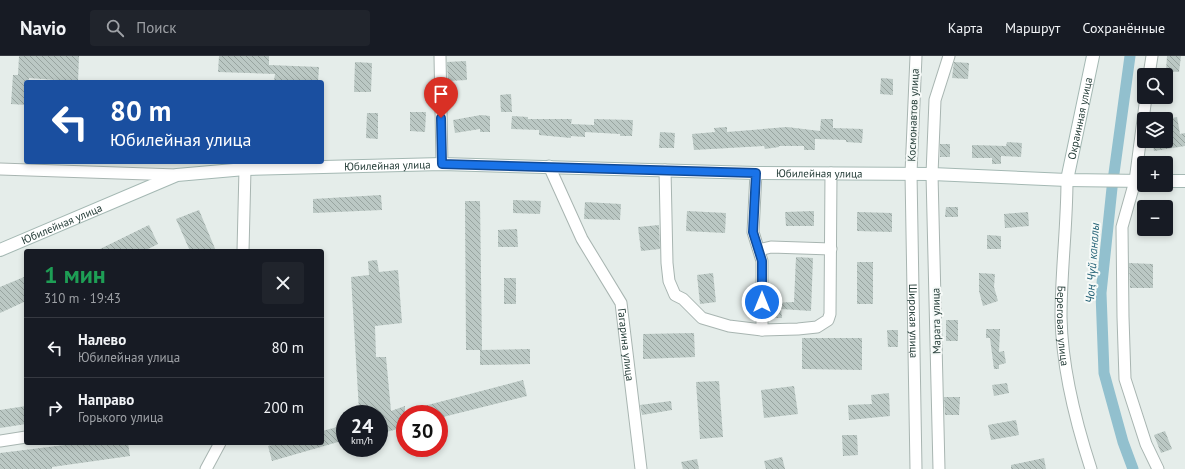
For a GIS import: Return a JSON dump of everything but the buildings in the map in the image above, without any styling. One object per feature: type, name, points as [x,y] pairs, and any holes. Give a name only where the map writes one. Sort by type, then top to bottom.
[{"type":"main road","name":"Окраинная улица","points":[[1070,180],[1093,56]]},
{"type":"main road","name":"Юбилейная улица","points":[[0,250],[177,175],[246,169],[442,164],[756,173],[932,174],[1070,180],[1135,181]]},
{"type":"main road","points":[[1173,181],[1185,181]]},
{"type":"street","points":[[440,56],[442,164]]},
{"type":"street","name":"Космонавтов улица","points":[[911,174],[916,56]]},
{"type":"street","points":[[932,174],[935,100],[950,56]]},
{"type":"street","points":[[1150,68],[1152,56]]},
{"type":"street","points":[[1145,104],[1135,181],[1122,227],[1125,378],[1146,444],[1158,469]]},
{"type":"street","name":"Гагарина улица","points":[[549,166],[582,239],[621,303],[642,469]]},
{"type":"street","points":[[0,169],[177,175]]},
{"type":"street","points":[[244,249],[246,169]]},
{"type":"street","points":[[665,170],[667,263],[671,289],[702,318],[709,322],[762,330],[817,327],[828,320],[832,249],[831,173]]},
{"type":"street","points":[[756,173],[753,232],[762,261],[762,330]]},
{"type":"street","name":"Широкая улица","points":[[911,174],[916,469]]},
{"type":"street","name":"Марата улица","points":[[932,174],[939,469]]},
{"type":"street","name":"Береговая улица","points":[[1070,180],[1061,318],[1075,421],[1091,469]]},
{"type":"street","points":[[759,250],[771,247],[832,249]]},
{"type":"street","points":[[0,441],[24,437]]},
{"type":"street","points":[[206,469],[219,445]]},
{"type":"waterway","name":"Чоң Чүй каналы","points":[[1130,56],[1112,188],[1101,293],[1104,373],[1123,442],[1133,469]]},
{"type":"route","points":[[441,118],[442,164],[756,173],[753,232],[762,261],[762,302]]}]
